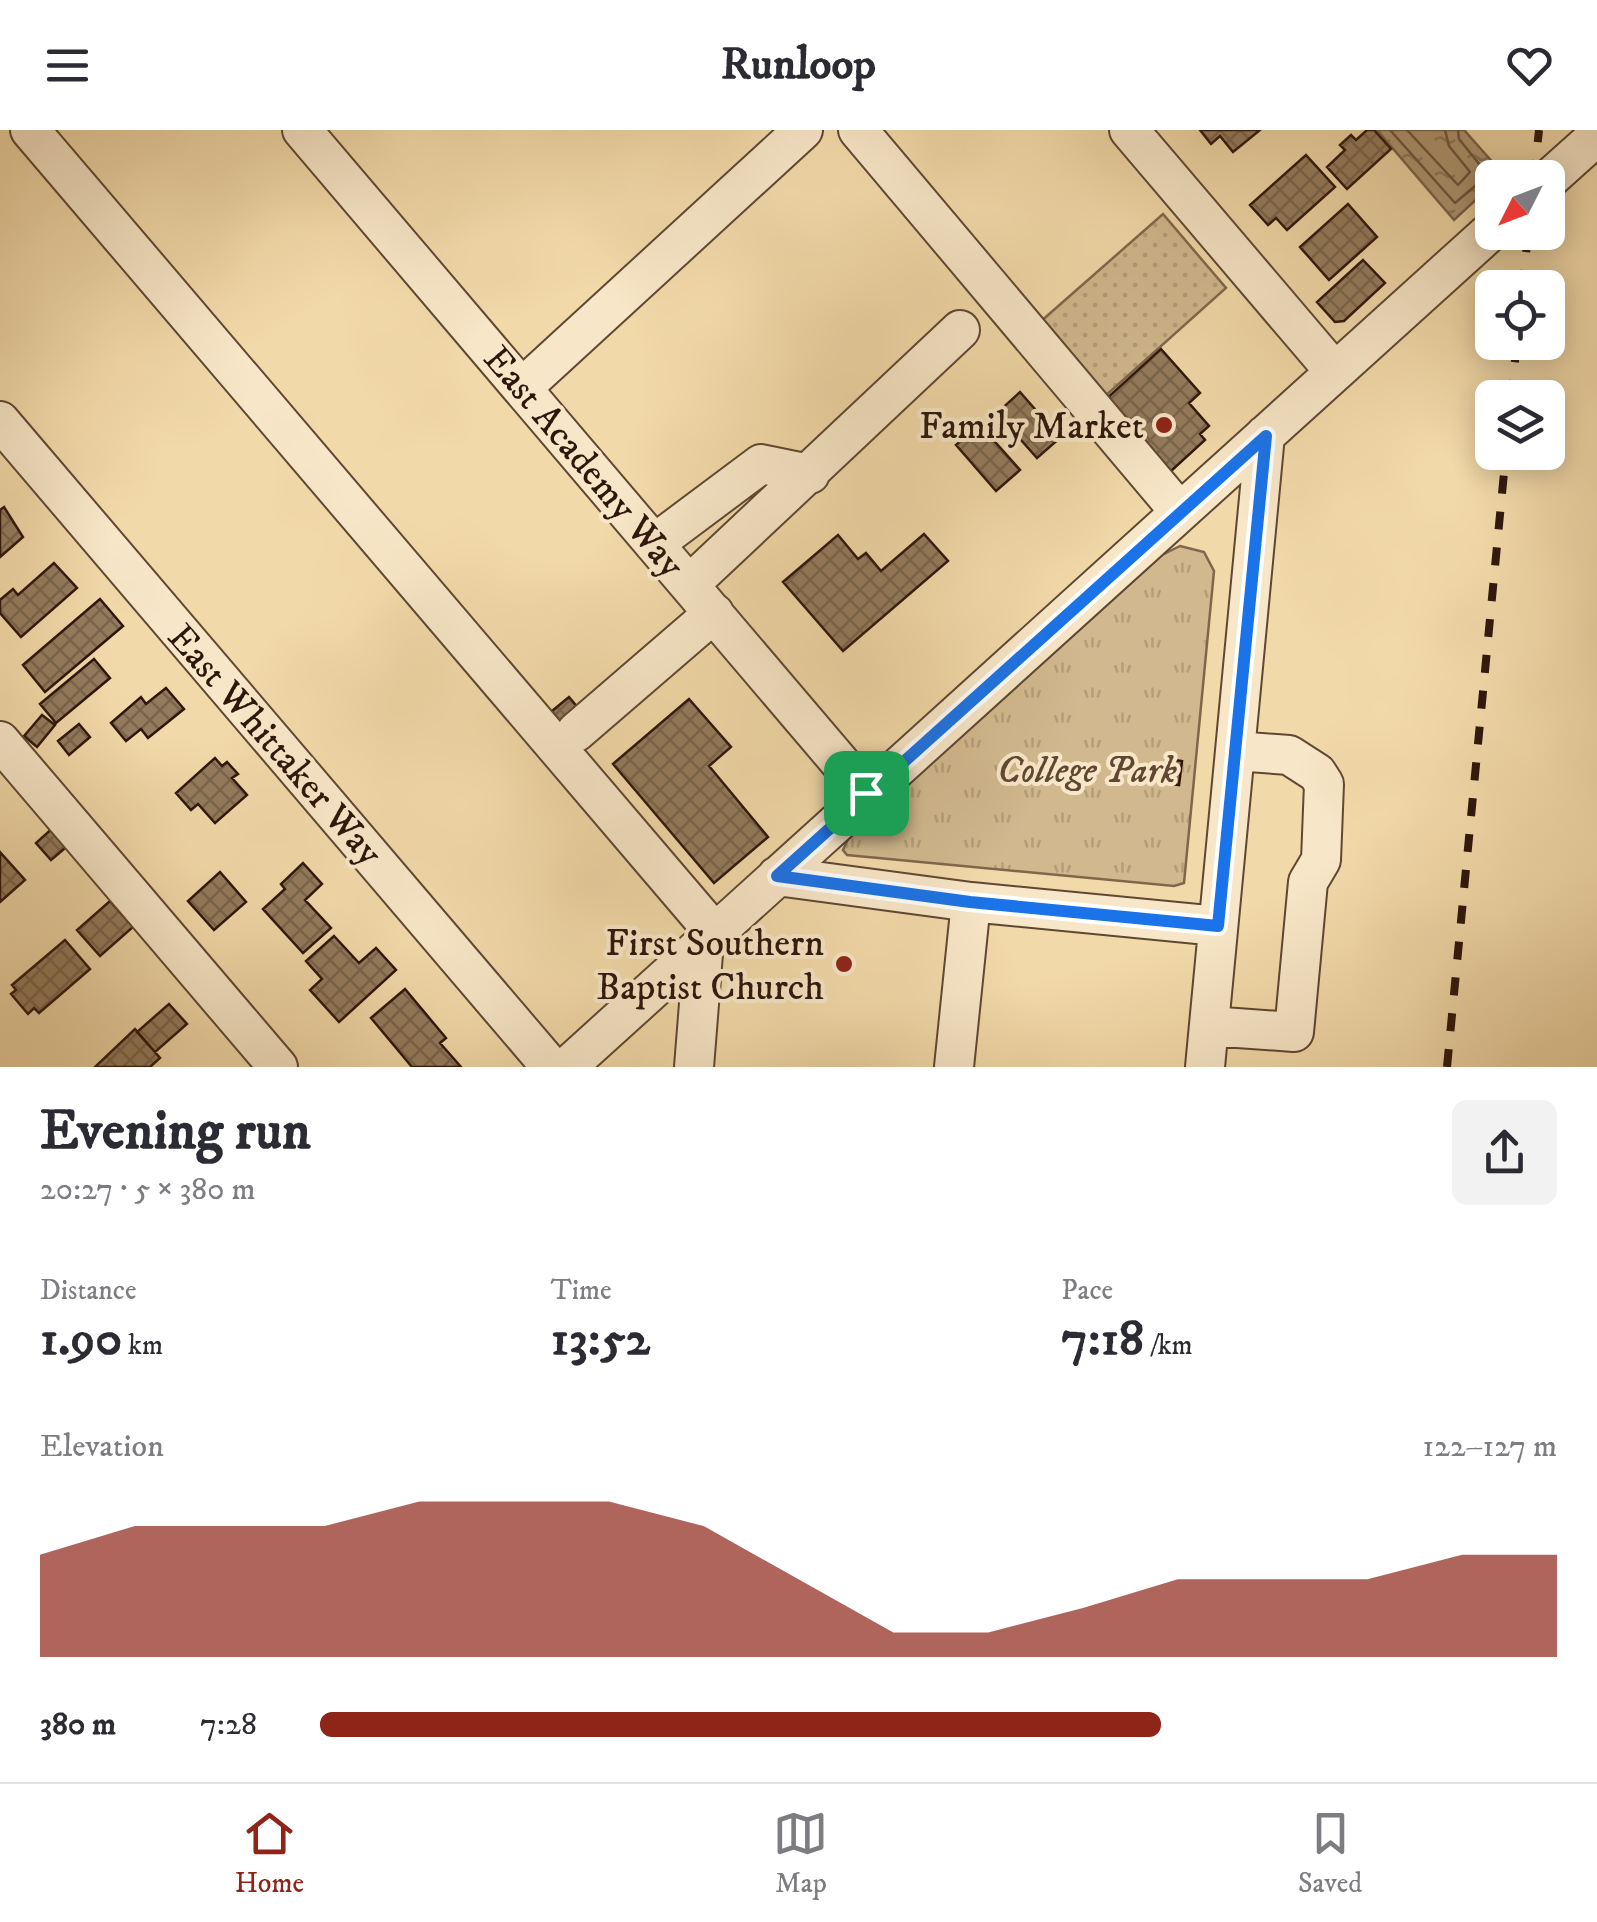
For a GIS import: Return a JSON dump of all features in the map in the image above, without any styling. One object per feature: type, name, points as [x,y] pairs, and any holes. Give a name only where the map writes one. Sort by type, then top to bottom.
[{"type":"street","points":[[30,130],[710,936],[694,1067]]},
{"type":"street","name":"East Academy Way","points":[[302,130],[866,793]]},
{"type":"street","points":[[523,387],[804,130]]},
{"type":"street","points":[[858,130],[1180,512]]},
{"type":"street","points":[[1129,130],[1335,372]]},
{"type":"street","points":[[1565,165],[1597,136]]},
{"type":"street","points":[[567,1067],[1475,245]]},
{"type":"street","points":[[690,584],[960,330]]},
{"type":"street","name":"East Whittaker Way","points":[[0,421],[551,1067]]},
{"type":"street","points":[[1205,1067],[1266,436]]},
{"type":"street","points":[[654,544],[761,464],[810,474]]},
{"type":"street","points":[[576,732],[714,613]]},
{"type":"street","points":[[0,741],[278,1067]]},
{"type":"street","points":[[1209,1026],[1294,1032],[1308,882],[1321,860],[1324,784],[1317,772],[1289,756],[1235,751]]},
{"type":"street","points":[[777,876],[970,902],[1218,926]]},
{"type":"street","points":[[954,1067],[970,902]]},
{"type":"green space","points":[[1163,214],[1226,288],[1103,398],[1039,323]]},
{"type":"green space","name":"College Park","points":[[1180,546],[1204,552],[1214,571],[1184,883],[1174,886],[847,855],[843,850],[848,839],[1162,555]]},
{"type":"water","points":[[1377,130],[1464,130],[1491,160],[1475,160],[1475,201],[1454,220]]},
{"type":"building","points":[[1200,130],[1260,130],[1233,152],[1220,136],[1211,144]]},
{"type":"building","points":[[1367,130],[1374,130],[1391,149],[1347,189],[1327,167],[1345,150],[1340,145],[1351,135],[1356,140]]},
{"type":"building","points":[[1306,155],[1335,187],[1287,230],[1276,218],[1268,225],[1250,205]]},
{"type":"building","points":[[1348,204],[1377,237],[1329,280],[1300,247]]},
{"type":"building","points":[[1363,260],[1385,283],[1344,321],[1335,322],[1317,302]]},
{"type":"building","points":[[1161,349],[1200,393],[1189,403],[1209,426],[1200,434],[1205,440],[1170,472],[1105,400]]},
{"type":"building","points":[[1020,392],[1060,438],[1037,458],[997,413]]},
{"type":"building","points":[[980,425],[1020,470],[996,491],[956,445]]},
{"type":"building","points":[[4,507],[23,537],[0,557],[0,510]]},
{"type":"building","points":[[924,534],[948,561],[843,651],[783,582],[838,535],[858,559],[866,553],[881,571]]},
{"type":"building","points":[[54,563],[77,588],[21,637],[0,613],[0,600],[13,589],[18,595]]},
{"type":"building","points":[[100,599],[123,626],[45,692],[23,665]]},
{"type":"building","points":[[94,659],[110,678],[56,723],[40,704]]},
{"type":"building","points":[[166,688],[184,709],[148,738],[141,729],[126,741],[111,723],[141,697],[146,704]]},
{"type":"building","points":[[569,697],[585,716],[563,735],[546,716]]},
{"type":"building","points":[[689,699],[731,747],[709,766],[768,837],[714,883],[613,764]]},
{"type":"building","points":[[42,715],[55,725],[37,747],[24,736]]},
{"type":"building","points":[[79,724],[90,737],[69,755],[58,741]]},
{"type":"building","points":[[215,758],[222,766],[227,762],[238,774],[232,778],[247,795],[215,823],[198,804],[191,810],[176,793]]},
{"type":"building","points":[[1167,759],[1182,761],[1179,785],[1164,783]]},
{"type":"building","points":[[56,825],[71,843],[51,860],[36,843]]},
{"type":"building","points":[[0,852],[25,880],[0,902]]},
{"type":"building","points":[[303,863],[322,884],[305,900],[331,928],[303,953],[263,909],[285,889],[281,884]]},
{"type":"building","points":[[220,872],[246,902],[214,930],[188,901]]},
{"type":"building","points":[[110,901],[133,927],[100,956],[77,930]]},
{"type":"building","points":[[334,936],[359,963],[376,948],[396,970],[339,1022],[310,990],[322,979],[306,961]]},
{"type":"building","points":[[65,940],[90,969],[39,1013],[34,1008],[28,1014],[11,994],[16,990],[12,985]]},
{"type":"building","points":[[405,989],[446,1038],[440,1043],[461,1067],[412,1067],[371,1018]]},
{"type":"building","points":[[169,1004],[187,1024],[155,1052],[137,1032]]},
{"type":"building","points":[[135,1029],[160,1058],[150,1067],[95,1067]]},
{"type":"railway","points":[[1536,160],[1539,130]]},
{"type":"railway","points":[[1525,270],[1526,250]]},
{"type":"railway","points":[[1513,380],[1515,360]]},
{"type":"railway","points":[[1447,1067],[1504,470]]},
{"type":"place","name":"Family Market","points":[[1164,425]]},
{"type":"place","name":"First Southern Baptist Church","points":[[844,964]]},
{"type":"route","points":[[1266,436],[1218,926],[970,902],[777,876],[866,793],[1266,436]]}]
